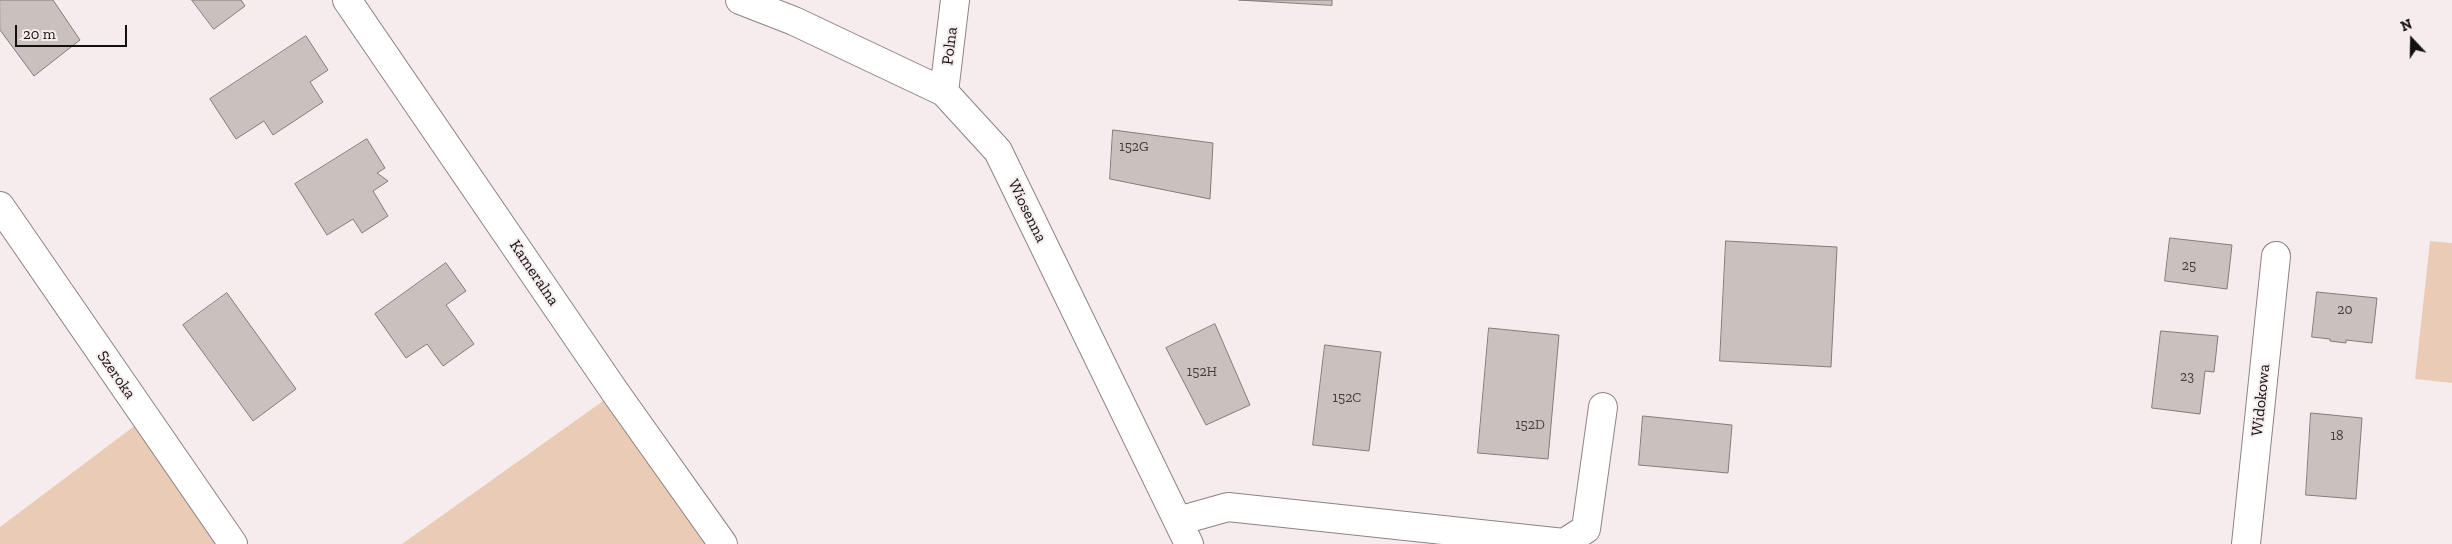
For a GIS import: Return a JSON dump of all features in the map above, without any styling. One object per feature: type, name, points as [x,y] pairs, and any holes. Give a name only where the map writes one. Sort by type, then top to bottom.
[{"type":"street","name":"Kameralna","points":[[347,0],[610,384],[723,544]]},
{"type":"street","name":"Wiosenna","points":[[740,0],[794,21],[944,92],[998,151],[1184,533]]},
{"type":"street","name":"Polna","points":[[944,92],[955,0]]},
{"type":"street","name":"Szeroka","points":[[0,206],[233,544]]},
{"type":"street","name":"Widokowa","points":[[2246,544],[2276,256]]},
{"type":"street","points":[[1184,533],[1228,507],[1564,543],[1586,529],[1603,407]]},
{"type":"shaded area","points":[[2430,241],[2452,243],[2452,383],[2415,379]]},
{"type":"shaded area","points":[[615,392],[723,544],[402,544],[603,401]]},
{"type":"shaded area","points":[[153,412],[245,544],[0,544],[0,527]]},
{"type":"building","points":[[0,0],[53,0],[80,40],[34,76],[0,30]]},
{"type":"building","points":[[192,0],[241,0],[245,6],[214,29]]},
{"type":"building","points":[[1239,0],[1332,0],[1332,5]]},
{"type":"building","points":[[306,36],[328,70],[310,82],[323,102],[273,135],[264,121],[236,139],[210,99]]},
{"type":"building","points":[[1113,130],[1213,143],[1210,199],[1110,179]]},
{"type":"building","points":[[367,139],[385,168],[377,173],[388,181],[373,191],[388,216],[362,233],[353,219],[327,235],[295,184]]},
{"type":"building","points":[[2170,238],[2232,245],[2227,289],[2165,281]]},
{"type":"building","points":[[1726,241],[1837,247],[1831,367],[1720,361]]},
{"type":"building","points":[[446,263],[466,291],[446,305],[474,344],[443,366],[427,344],[406,358],[375,314]]},
{"type":"building","points":[[2317,292],[2377,298],[2372,343],[2346,340],[2346,343],[2312,337]]},
{"type":"building","points":[[227,293],[296,389],[253,421],[183,325]]},
{"type":"building","points":[[1215,324],[1250,405],[1206,425],[1166,348]]},
{"type":"building","points":[[1489,328],[1559,335],[1548,459],[1478,453]]},
{"type":"building","points":[[2161,331],[2218,336],[2214,372],[2205,371],[2200,414],[2152,408]]},
{"type":"building","points":[[1325,345],[1381,352],[1369,451],[1313,445]]},
{"type":"building","points":[[2311,413],[2362,418],[2356,499],[2306,495]]},
{"type":"building","points":[[1643,416],[1732,425],[1728,473],[1639,465]]}]
